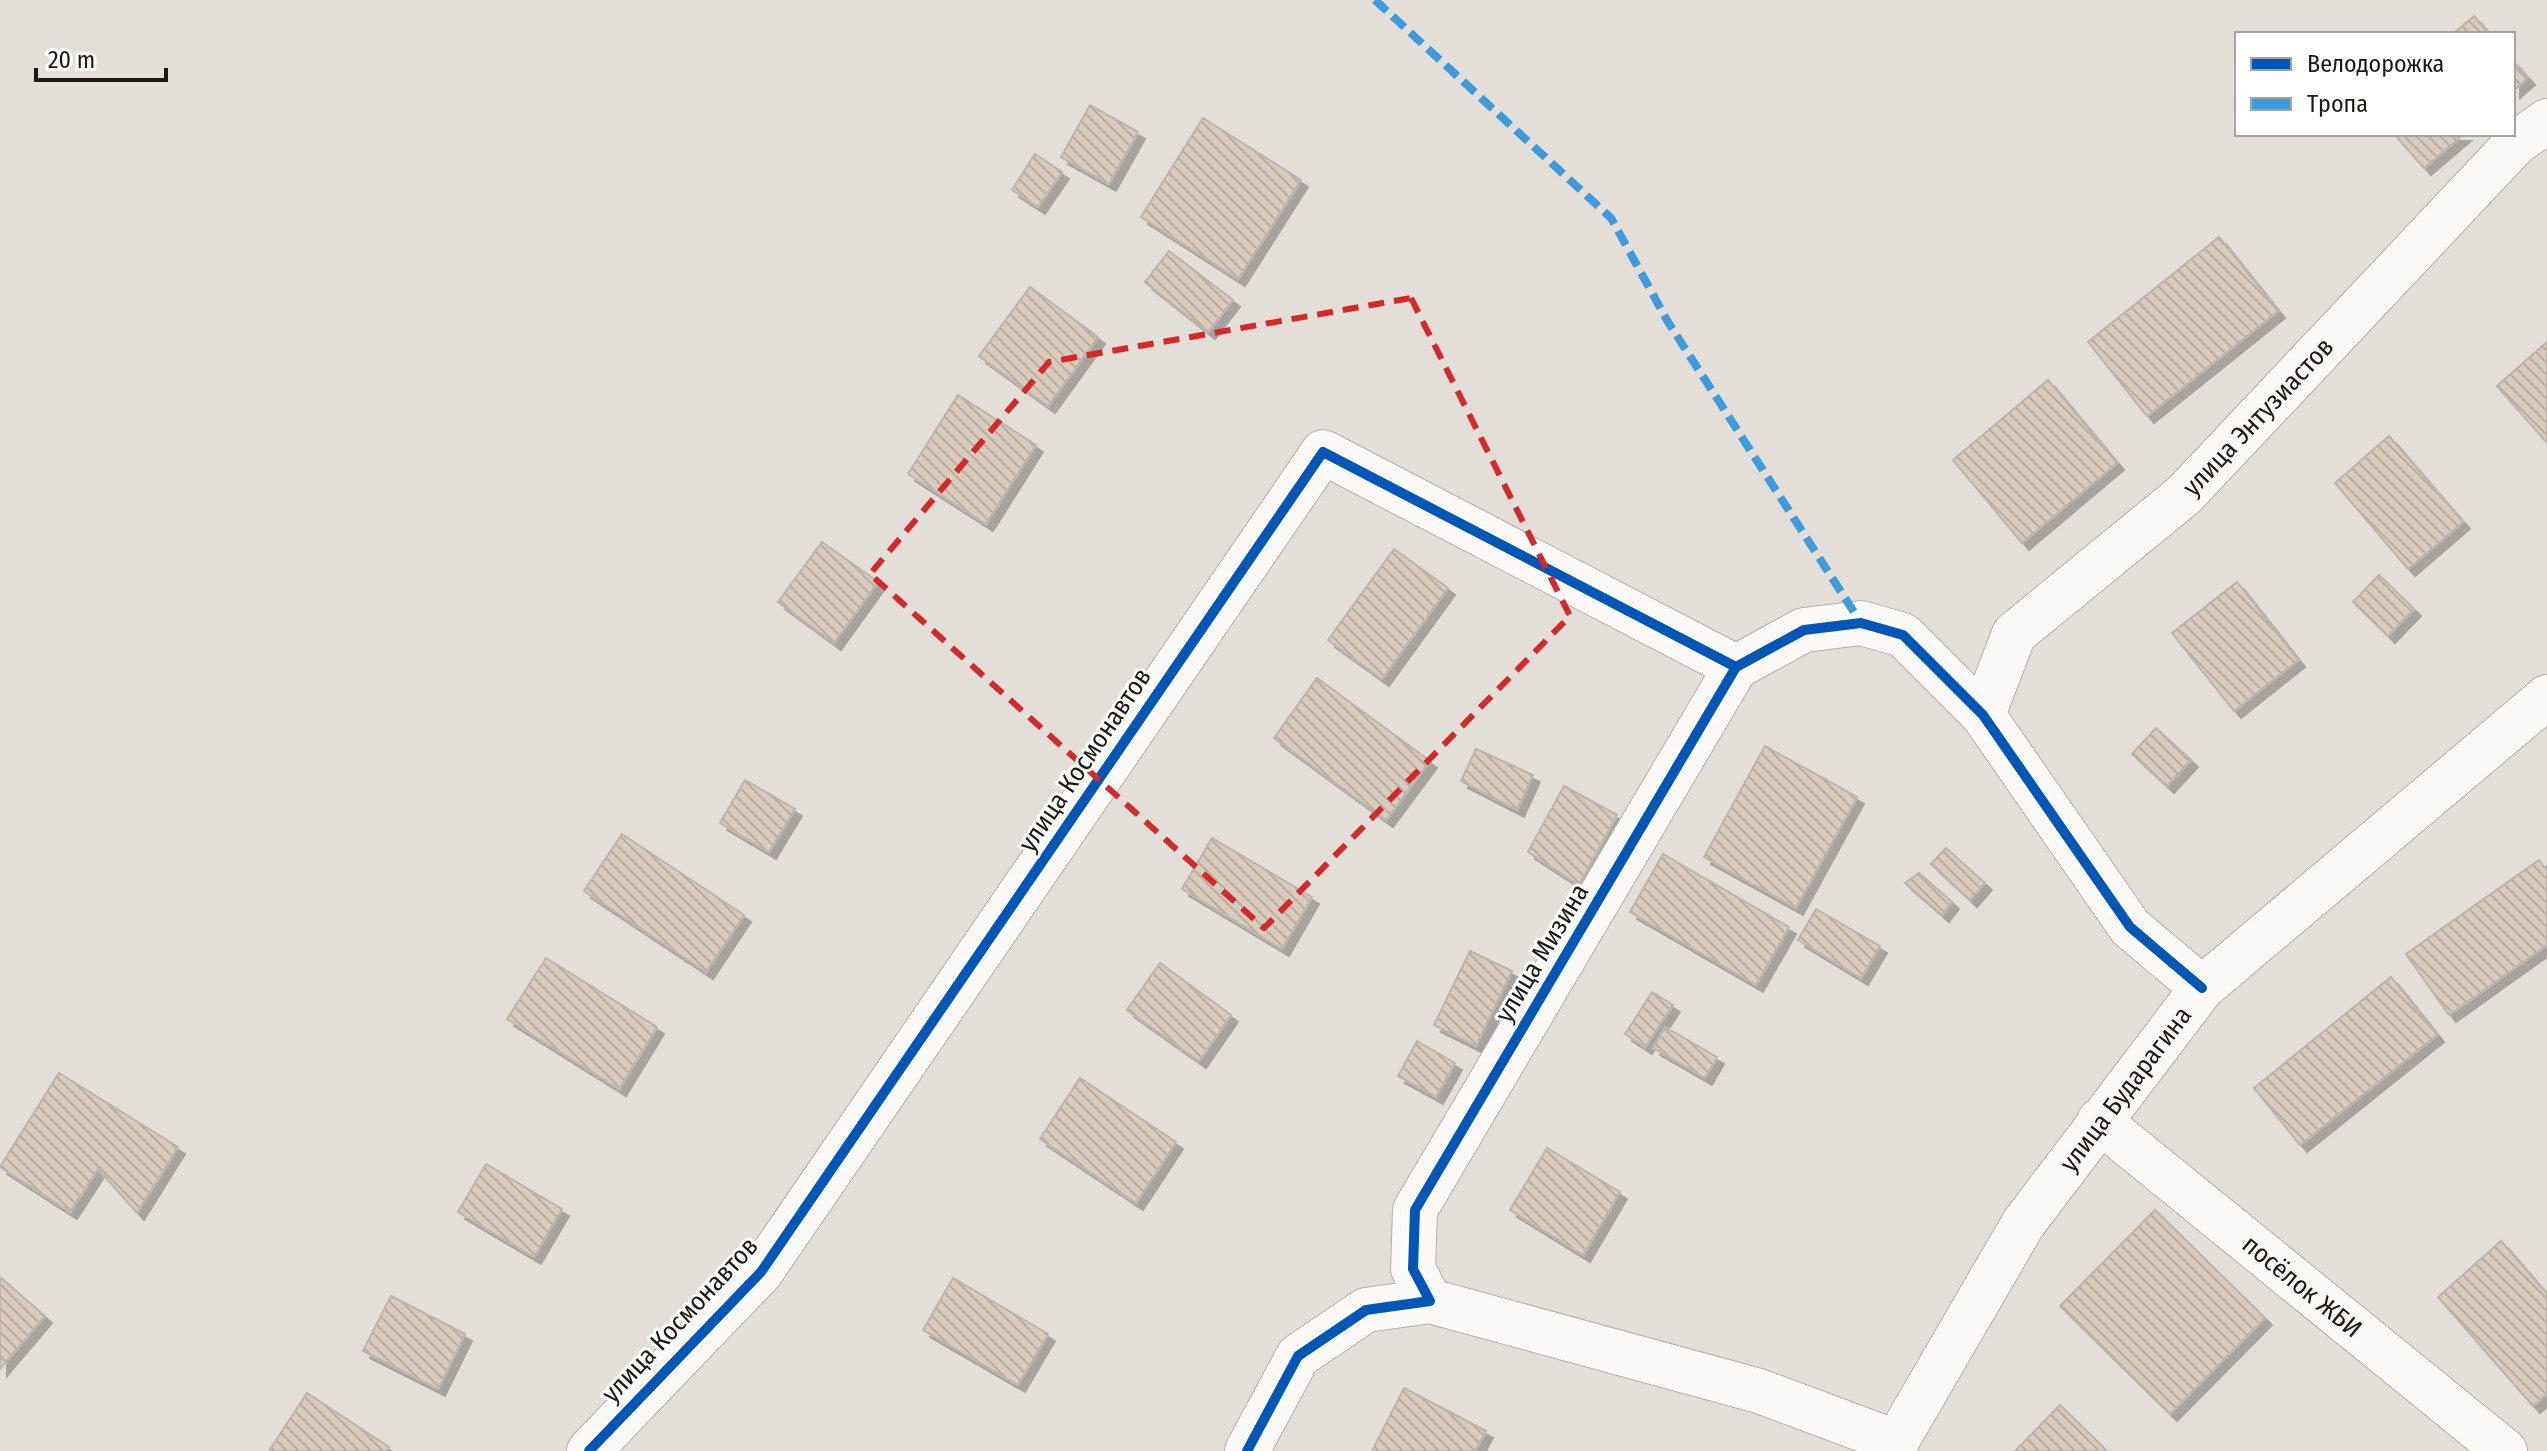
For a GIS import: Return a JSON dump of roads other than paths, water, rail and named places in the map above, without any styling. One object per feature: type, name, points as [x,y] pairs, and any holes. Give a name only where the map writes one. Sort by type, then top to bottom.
[{"type":"street","name":"улица Энтузиастов","points":[[1983,715],[2014,634],[2184,495],[2516,143],[2547,121]]},
{"type":"street","name":"улица Космонавтов","points":[[589,1451],[761,1272],[1323,452],[1736,667]]},
{"type":"street","points":[[1736,667],[1804,630],[1861,623],[1903,635],[1983,715],[2130,927],[2202,988]]},
{"type":"street","name":"улица Мизина","points":[[1430,1301],[1413,1269],[1415,1210],[1736,667]]},
{"type":"street","name":"улица Бударагина","points":[[1894,1446],[2023,1224],[2202,988],[2547,697]]},
{"type":"street","name":"посёлок ЖБИ","points":[[2099,1121],[2505,1451]]},
{"type":"street","points":[[1247,1451],[1298,1356],[1366,1310],[1430,1301],[1759,1391],[1894,1446]]}]
